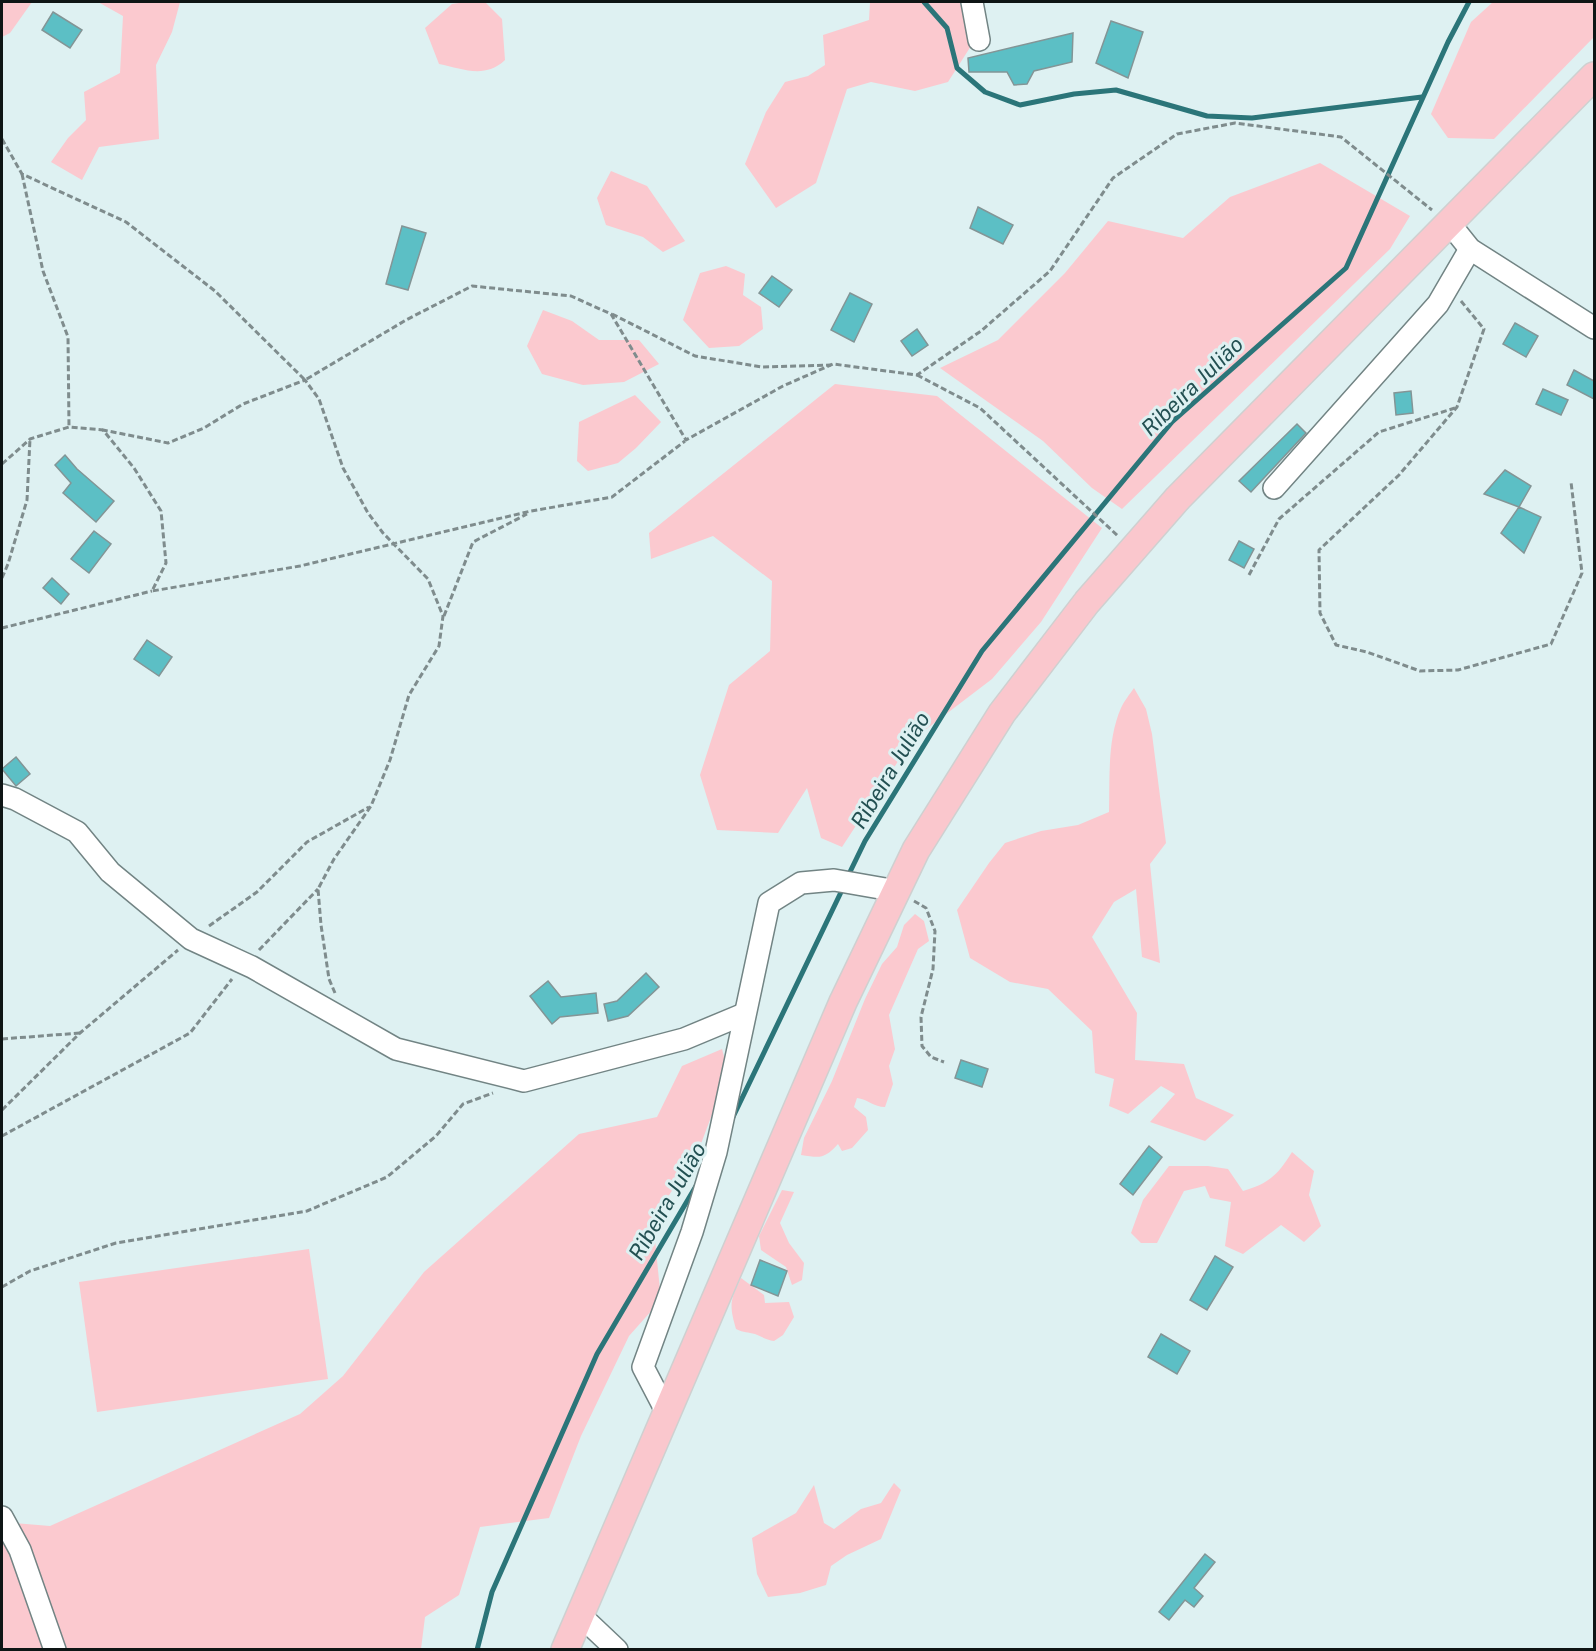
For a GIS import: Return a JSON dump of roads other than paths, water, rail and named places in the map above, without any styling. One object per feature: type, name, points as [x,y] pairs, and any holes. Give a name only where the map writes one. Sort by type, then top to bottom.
[{"type":"main road","points":[[565,1650],[843,1002],[916,850],[1002,713],[1087,602],[1178,498],[1594,76]]},
{"type":"street","points":[[972,2],[979,40]]},
{"type":"street","points":[[1450,224],[1470,249],[1594,328]]},
{"type":"street","points":[[1275,488],[1438,304],[1470,249]]},
{"type":"street","points":[[2,795],[15,799],[77,832],[110,872],[191,939],[245,963],[396,1049],[524,1081],[684,1039],[744,1014]]},
{"type":"street","points":[[667,1413],[644,1367],[692,1232],[716,1152],[769,903],[801,883],[834,880],[897,891]]},
{"type":"street","points":[[2,1517],[20,1550],[55,1650]]},
{"type":"street","points":[[580,1616],[617,1650]]},
{"type":"waterway","points":[[924,2],[947,28],[957,68],[985,92],[1020,105],[1074,94],[1116,90],[1207,116],[1252,118],[1422,97]]},
{"type":"waterway","name":"Ribeira Julião","points":[[848,876],[865,841],[982,651],[1172,422],[1346,268],[1448,42],[1469,2]]},
{"type":"waterway","name":"Ribeira Julião","points":[[733,1117],[843,888]]},
{"type":"waterway","name":"Ribeira Julião","points":[[477,1650],[492,1592],[597,1354],[696,1186]]}]
